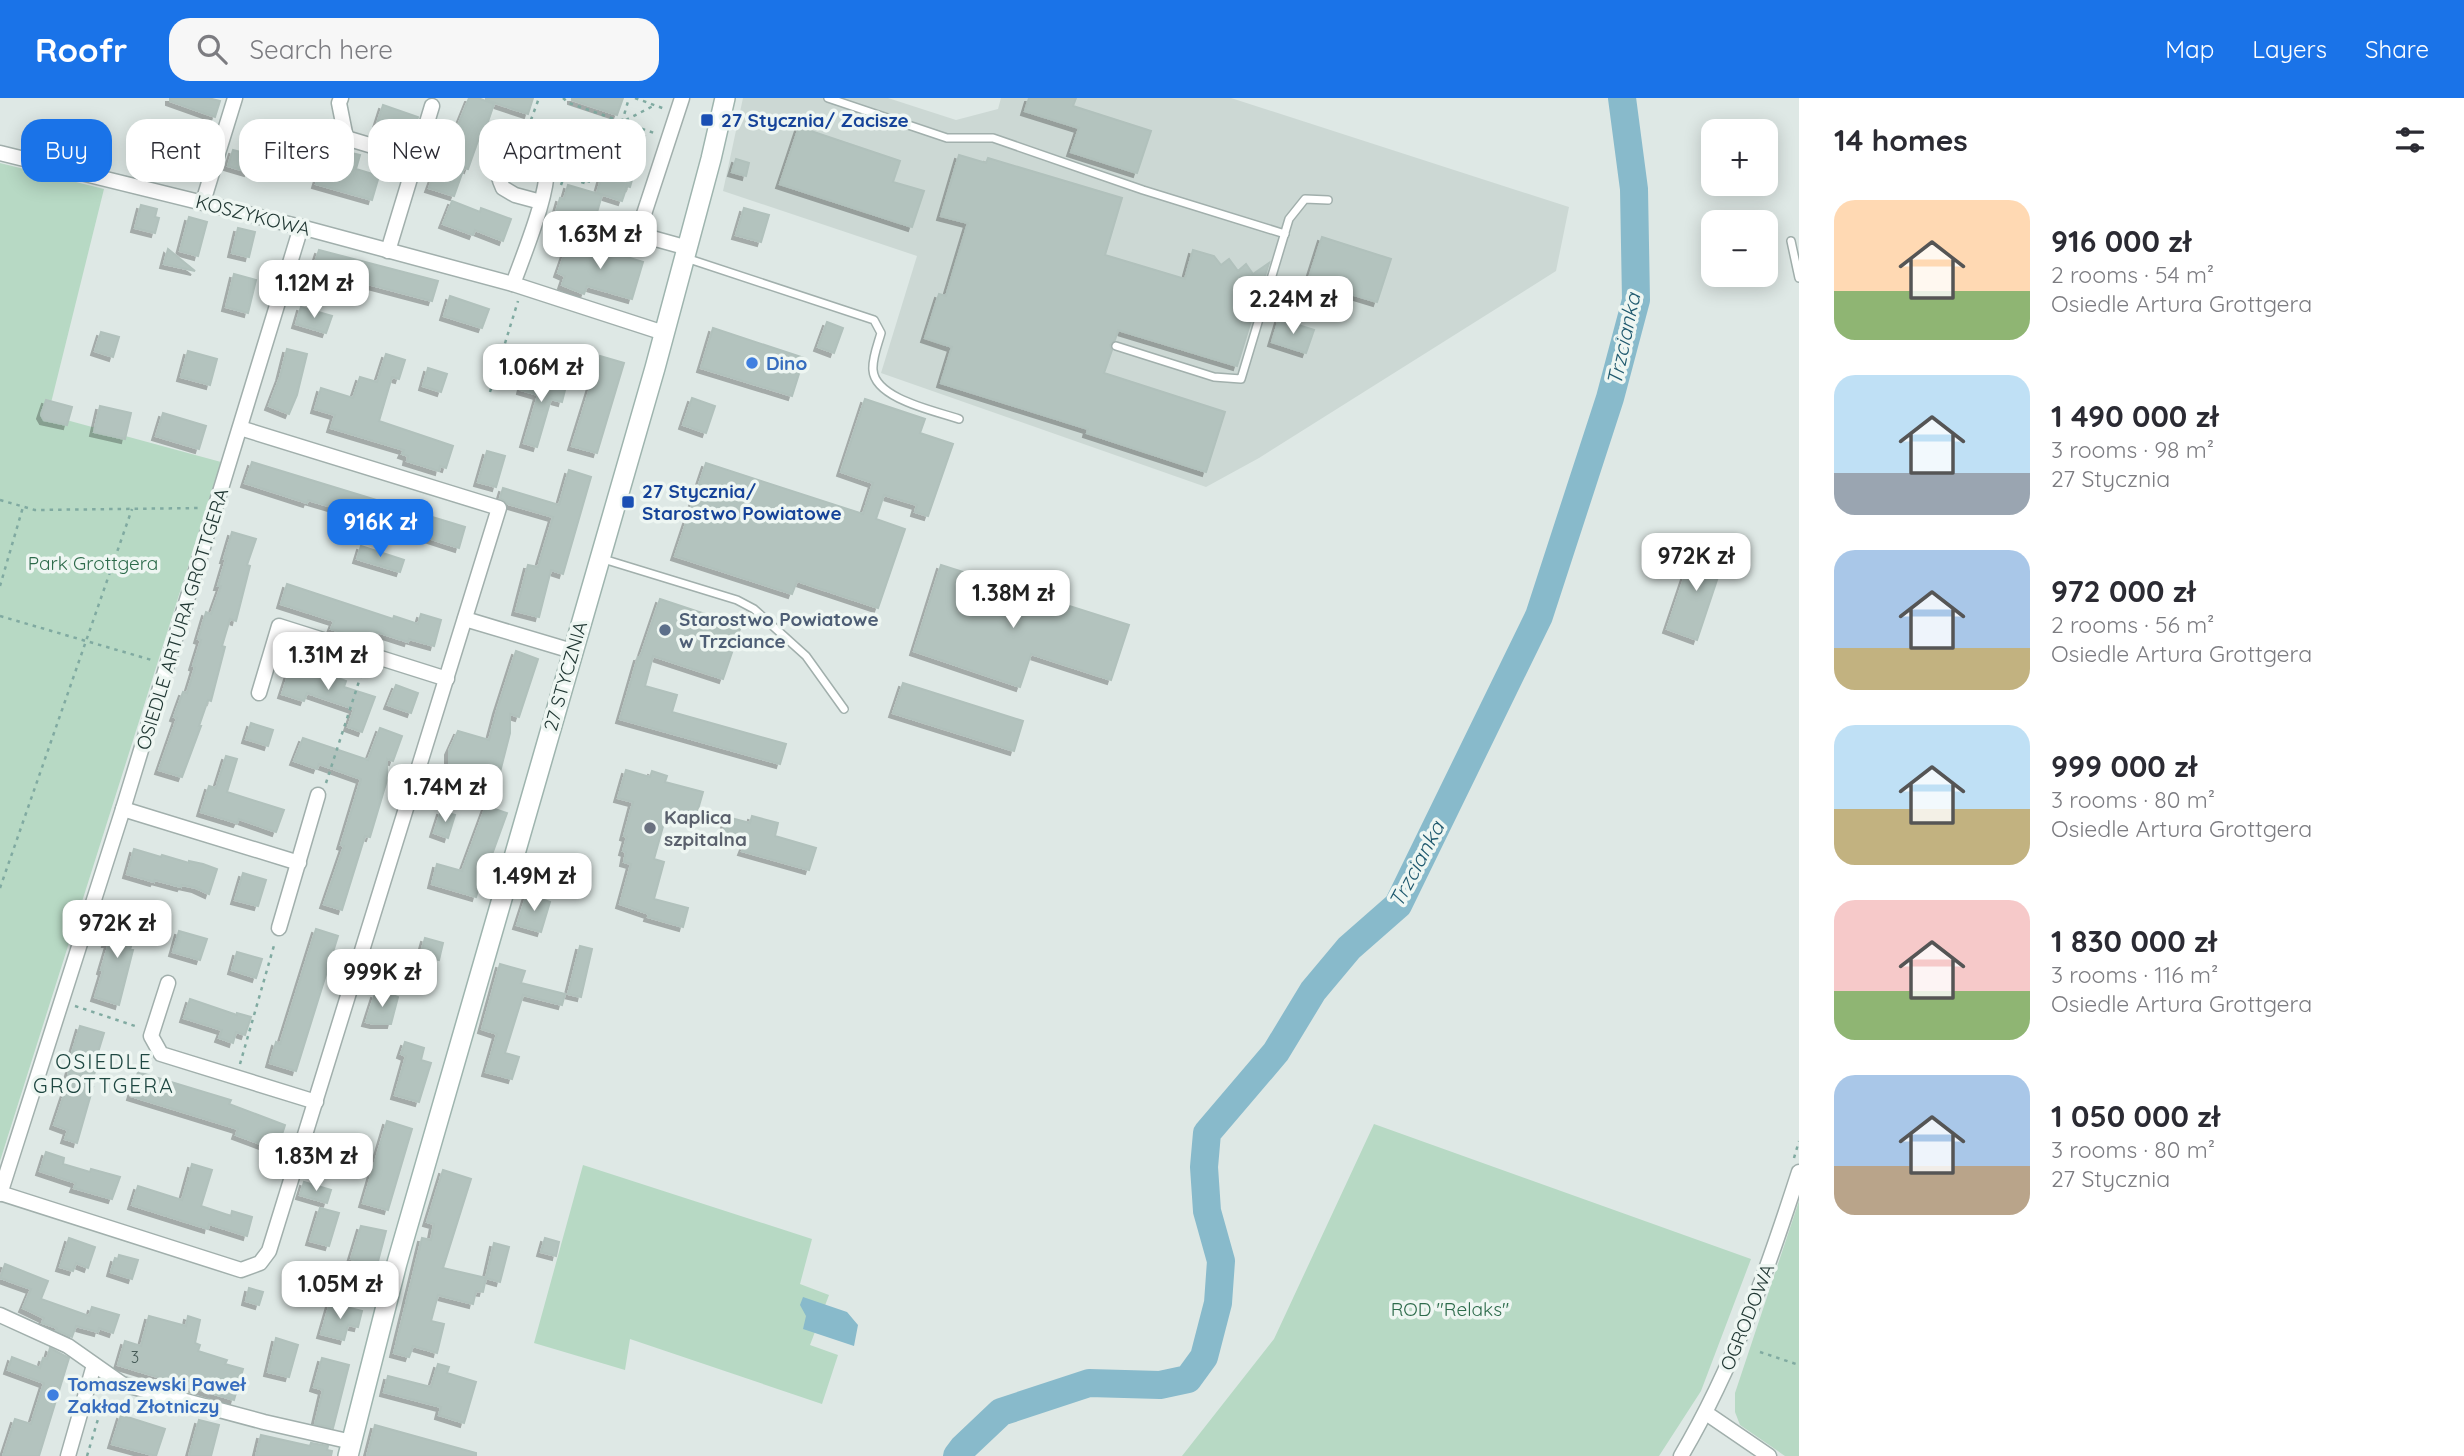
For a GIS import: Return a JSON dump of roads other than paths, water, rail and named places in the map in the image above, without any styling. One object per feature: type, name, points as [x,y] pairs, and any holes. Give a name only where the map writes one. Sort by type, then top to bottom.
[{"type":"main road","name":"27 STYCZNIA","points":[[350,1449],[397,1263],[687,253],[725,98]]},
{"type":"street","points":[[203,202],[235,98]]},
{"type":"street","points":[[341,98],[346,138],[368,145]]},
{"type":"street","points":[[682,98],[643,217],[643,230],[652,238],[687,253]]},
{"type":"street","points":[[428,119],[432,106]]},
{"type":"street","points":[[518,286],[541,202],[547,175],[546,156],[539,147],[526,142],[515,142],[506,146],[496,165],[503,188],[515,195],[541,202]]},
{"type":"street","name":"KOSZYKOWA","points":[[0,153],[301,227],[518,286],[664,332]]},
{"type":"street","points":[[388,251],[409,182]]},
{"type":"street","name":"OSIEDLE ARTURA GROTTGERA","points":[[240,428],[499,508],[269,1251],[260,1263],[241,1270],[0,1194],[123,809],[301,227]]},
{"type":"street","points":[[465,620],[572,651]]},
{"type":"street","points":[[259,693],[279,626],[447,679]]},
{"type":"street","points":[[279,928],[318,794]]},
{"type":"street","points":[[123,809],[299,863]]},
{"type":"street","points":[[168,983],[151,1036],[161,1054],[316,1102]]},
{"type":"street","name":"OGRODOWA","points":[[1681,1456],[1706,1413],[1736,1351],[1799,1172]]},
{"type":"street","points":[[0,1315],[68,1346],[122,1384],[264,1422],[350,1449]]},
{"type":"street","points":[[68,1456],[94,1365]]},
{"type":"street","points":[[1706,1413],[1769,1456]]},
{"type":"lane","points":[[828,98],[947,138],[993,138],[1143,190],[1285,234]]},
{"type":"lane","points":[[1116,346],[1214,377],[1241,379],[1289,219],[1305,199],[1328,200]]},
{"type":"lane","points":[[1791,241],[1799,278]]},
{"type":"lane","points":[[687,253],[874,320],[881,332],[873,363],[873,373],[878,383],[894,397],[958,418]]},
{"type":"lane","points":[[600,558],[737,600],[754,609],[806,656],[844,709]]},
{"type":"water","points":[[803,1297],[847,1312],[858,1325],[854,1346],[803,1329],[806,1316],[800,1305]]},
{"type":"waterway","name":"Trzcianka","points":[[957,1456],[1001,1412],[1089,1383],[1160,1385],[1188,1379],[1204,1357],[1218,1303],[1221,1261],[1207,1211],[1204,1167],[1207,1133],[1276,1052],[1313,991],[1349,948],[1398,905],[1539,616],[1610,398],[1636,300],[1634,189],[1622,98]]},
{"type":"place","name":"27 Stycznia/ Zacisze","points":[[707,120]]},
{"type":"place","name":"Dino","points":[[752,363]]},
{"type":"place","name":"27 Stycznia/ Starostwo Powiatowe","points":[[628,502]]},
{"type":"place","name":"Starostwo Powiatowe w Trzciance","points":[[665,630]]},
{"type":"place","name":"Kaplica szpitalna","points":[[650,828]]},
{"type":"place","name":"Tomaszewski Paweł Zakład Złotniczy","points":[[53,1395]]},
{"type":"district","name":"OSIEDLE GROTTGERA","points":[[104,1073]]},
{"type":"park label","name":"Park Grottgera","points":[[93,563]]},
{"type":"park label","name":"ROD \"Relaks\"","points":[[1450,1309]]}]
